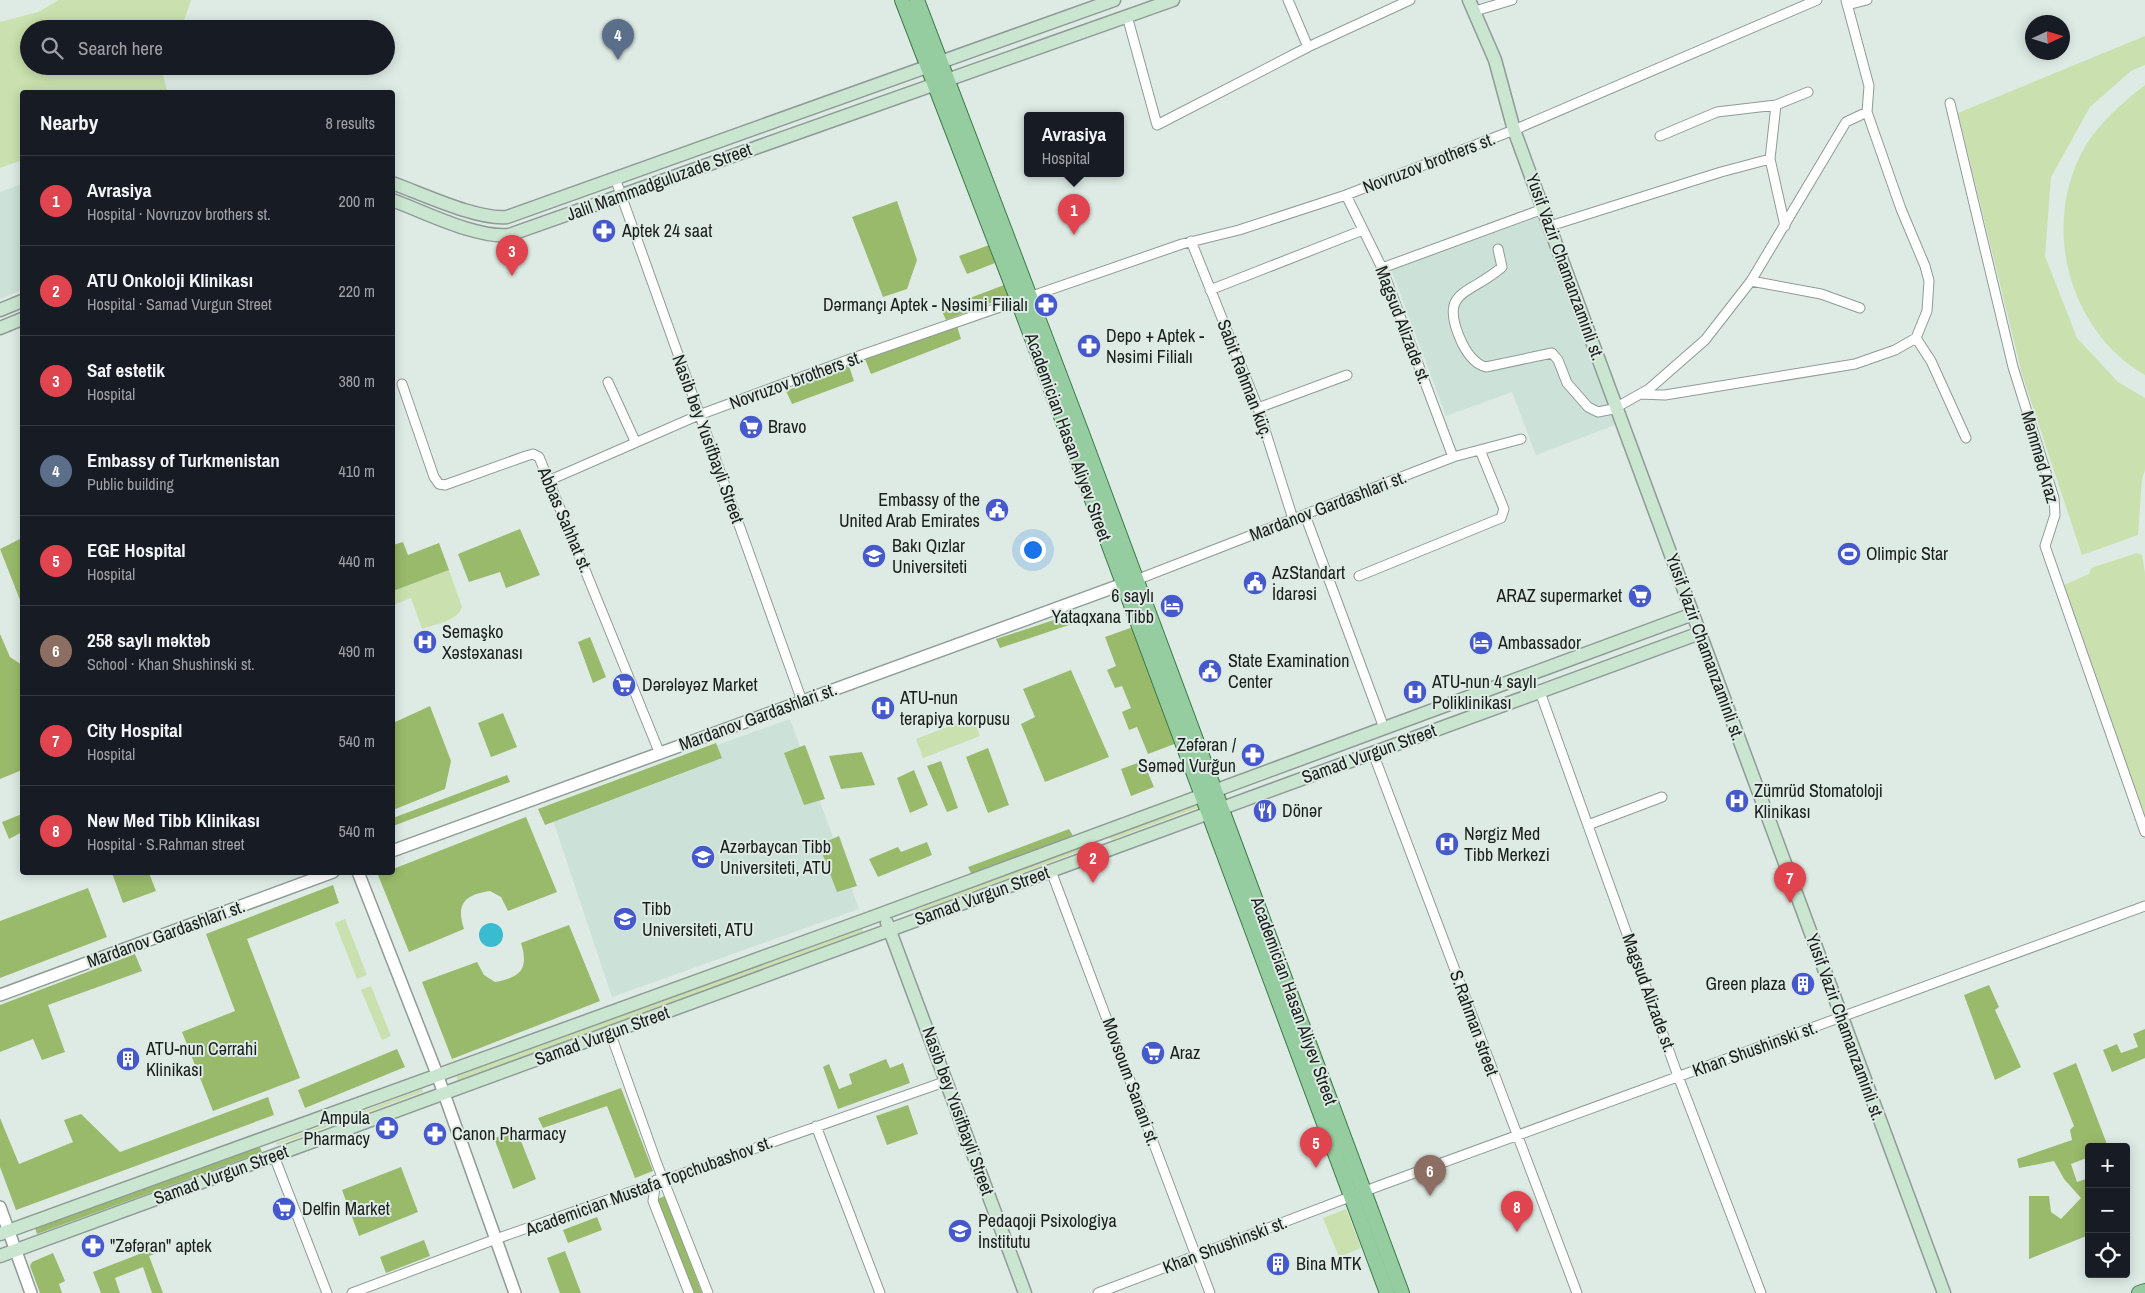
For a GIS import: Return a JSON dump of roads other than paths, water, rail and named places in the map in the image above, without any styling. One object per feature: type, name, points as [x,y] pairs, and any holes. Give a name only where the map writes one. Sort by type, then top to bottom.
[{"type":"main road","points":[[902,0],[929,60]]},
{"type":"main road","points":[[917,0],[929,60]]},
{"type":"main road","name":"Jalil Mammadguluzade Street","points":[[395,184],[477,214],[498,218],[529,210],[929,60],[955,56],[1114,0]]},
{"type":"main road","points":[[1127,16],[1173,0]]},
{"type":"main road","name":"Yusif Vazir Chamanzaminli st.","points":[[1472,6],[1495,60],[1514,130],[1944,1293]]},
{"type":"main road","name":"Jalil Mammadguluzade Street","points":[[395,201],[470,229],[495,235],[517,233],[939,87],[962,75],[1127,16]]},
{"type":"main road","name":"Academician Hasan Aliyev Street","points":[[929,60],[1024,298],[1130,582],[1204,788],[1217,810],[1351,1197],[1387,1293]]},
{"type":"main road","points":[[495,235],[498,218]]},
{"type":"main road","points":[[0,310],[20,303]]},
{"type":"main road","points":[[0,328],[20,320]]},
{"type":"main road","name":"Samad Vurgun Street","points":[[4,1232],[871,918],[1097,834],[1204,788],[1229,785],[1693,614]]},
{"type":"main road","name":"Samad Vurgun Street","points":[[0,1256],[1700,633]]},
{"type":"main road","name":"Academician Hasan Aliyev Street","points":[[1221,825],[1402,1293]]},
{"type":"main road","points":[[1097,834],[1104,852]]},
{"type":"main road","points":[[871,918],[881,919],[891,930]]},
{"type":"main road","name":"Nasib bey Yusifbayli Street","points":[[891,930],[1025,1293]]},
{"type":"main road","points":[[266,1136],[274,1156]]},
{"type":"main road","points":[[2139,1293],[2145,1291]]},
{"type":"street","points":[[1288,0],[1308,48]]},
{"type":"street","points":[[1127,16],[1156,125],[1308,48],[1410,0]]},
{"type":"street","points":[[1472,6],[1512,0]]},
{"type":"street","name":"Novruzov brothers st.","points":[[550,480],[635,441],[856,357],[1191,241],[1239,230],[1346,195],[1514,130],[1817,0]]},
{"type":"street","points":[[1640,394],[1665,396],[1855,364],[1895,350],[1916,338],[1929,300],[1926,266],[1901,209],[1866,112],[1869,86],[1846,2],[1867,0]]},
{"type":"street","points":[[1660,136],[1717,112],[1776,105],[1808,92]]},
{"type":"street","name":"Məmməd Araz","points":[[1950,103],[2013,367],[2054,498],[2055,515],[2047,533],[2045,546],[2145,832]]},
{"type":"street","points":[[1776,105],[1770,159],[1785,226]]},
{"type":"street","points":[[1498,248],[1502,267],[1469,288],[1458,298],[1452,309],[1452,319],[1466,351],[1476,363],[1486,367],[1552,353],[1558,360],[1567,383],[1588,407],[1598,412],[1618,408],[1649,389],[1705,340],[1751,281],[1846,122],[1866,112]]},
{"type":"street","points":[[1550,226],[1721,172],[1770,159]]},
{"type":"street","name":"Nasib bey Yusifbayli Street","points":[[615,178],[802,701]]},
{"type":"street","name":"Magsud Alizade st.","points":[[1346,195],[1382,268],[1453,457]]},
{"type":"street","points":[[1382,268],[1543,209]]},
{"type":"street","points":[[1210,290],[1363,230]]},
{"type":"street","name":"Sabit Rəhman küç.","points":[[1191,241],[1258,408],[1293,519]]},
{"type":"street","points":[[1751,281],[1821,294],[1860,308]]},
{"type":"street","points":[[1916,338],[1931,361],[1966,438]]},
{"type":"street","points":[[1258,408],[1348,375]]},
{"type":"street","points":[[608,382],[635,441]]},
{"type":"street","name":"Abbas Sahhat st.","points":[[402,384],[434,477],[439,484],[445,485],[534,454],[539,457],[550,480],[660,754]]},
{"type":"street","name":"Mardanov Gardashlari st.","points":[[395,850],[1130,582],[1453,457],[1521,439]]},
{"type":"street","points":[[1359,576],[1501,518],[1504,509],[1480,450]]},
{"type":"street","points":[[1305,515],[1384,728]]},
{"type":"street","name":"Magsud Alizade st.","points":[[1540,692],[1678,1076],[1761,1293]]},
{"type":"street","name":"S.Rahman street","points":[[1373,753],[1517,1137],[1578,1293]]},
{"type":"street","points":[[1588,825],[1662,797]]},
{"type":"street","name":"Movsoum Sanani st.","points":[[1051,871],[1210,1293]]},
{"type":"street","name":"Mardanov Gardashlari st.","points":[[0,995],[325,875]]},
{"type":"street","points":[[359,875],[438,1074],[515,1293]]},
{"type":"street","name":"Khan Shushinski st.","points":[[1098,1293],[1364,1192],[2145,906]]},
{"type":"street","points":[[610,1032],[659,1170],[708,1293]]},
{"type":"street","name":"Academician Mustafa Topchubashov st.","points":[[352,1293],[496,1239],[947,1081]]},
{"type":"street","points":[[816,1126],[880,1293]]},
{"type":"street","points":[[274,1156],[328,1293]]},
{"type":"street","points":[[659,1170],[653,1201],[689,1293]]},
{"type":"street","points":[[0,1207],[4,1232],[16,1250],[31,1293]]},
{"type":"water","points":[[491,923],[500,926],[503,935],[500,944],[491,947],[482,944],[479,935],[482,926]]},
{"type":"place","name":"Embassy of Turkmenistan","points":[[618,60]]},
{"type":"place","name":"Aptek 24 saat","points":[[604,231]]},
{"type":"place","name":"Avrasiya","points":[[1074,235]]},
{"type":"place","name":"Saf estetik","points":[[512,276]]},
{"type":"place","name":"Dərmançı Aptek - Nəsimi Filialı","points":[[1046,305]]},
{"type":"place","name":"Depo + Aptek - Nəsimi Filialı","points":[[1089,346]]},
{"type":"place","name":"Bravo","points":[[751,427]]},
{"type":"place","name":"Embassy of the United Arab Emirates","points":[[997,510]]},
{"type":"place","name":"Olimpic Star","points":[[1849,554]]},
{"type":"place","name":"Bakı Qızlar Universiteti","points":[[874,556]]},
{"type":"place","name":"AzStandart İdarəsi","points":[[1255,583]]},
{"type":"place","name":"ARAZ supermarket","points":[[1640,596]]},
{"type":"place","name":"6 saylı Yataqxana Tibb","points":[[1172,606]]},
{"type":"place","name":"Semaşko Xəstəxanası","points":[[425,642]]},
{"type":"place","name":"Ambassador","points":[[1481,643]]},
{"type":"place","name":"State Examination Center","points":[[1210,671]]},
{"type":"place","name":"Dərələyəz Market","points":[[624,685]]},
{"type":"place","name":"ATU-nun 4 saylı Poliklinikası","points":[[1415,692]]},
{"type":"place","name":"ATU-nun terapiya korpusu","points":[[883,708]]},
{"type":"place","name":"Zəfəran / Səməd Vurğun","points":[[1253,755]]},
{"type":"place","name":"Zümrüd Stomatoloji Klinikası","points":[[1737,801]]},
{"type":"place","name":"Dönər","points":[[1265,811]]},
{"type":"place","name":"Nərgiz Med Tibb Merkezi","points":[[1447,844]]},
{"type":"place","name":"Azərbaycan Tibb Universiteti, ATU","points":[[703,857]]},
{"type":"place","name":"ATU Onkoloji Klinikası","points":[[1093,883]]},
{"type":"place","name":"City Hospital","points":[[1790,903]]},
{"type":"place","name":"Tibb Universiteti, ATU","points":[[625,919]]},
{"type":"place","name":"Green plaza","points":[[1803,984]]},
{"type":"place","name":"Araz","points":[[1153,1053]]},
{"type":"place","name":"ATU-nun Cərrahi Klinikası","points":[[128,1059]]},
{"type":"place","name":"Ampula Pharmacy","points":[[387,1128]]},
{"type":"place","name":"Canon Pharmacy","points":[[435,1134]]},
{"type":"place","name":"EGE Hospital","points":[[1316,1168]]},
{"type":"place","name":"258 saylı məktəb","points":[[1430,1196]]},
{"type":"place","name":"Delfin Market","points":[[284,1209]]},
{"type":"place","name":"Pedaqoji Psixologiya İnstitutu","points":[[960,1231]]},
{"type":"place","name":"New Med Tibb Klinikası","points":[[1517,1232]]},
{"type":"place","name":"\"Zəfəran\" aptek","points":[[93,1246]]},
{"type":"place","name":"Bina MTK","points":[[1278,1264]]}]
